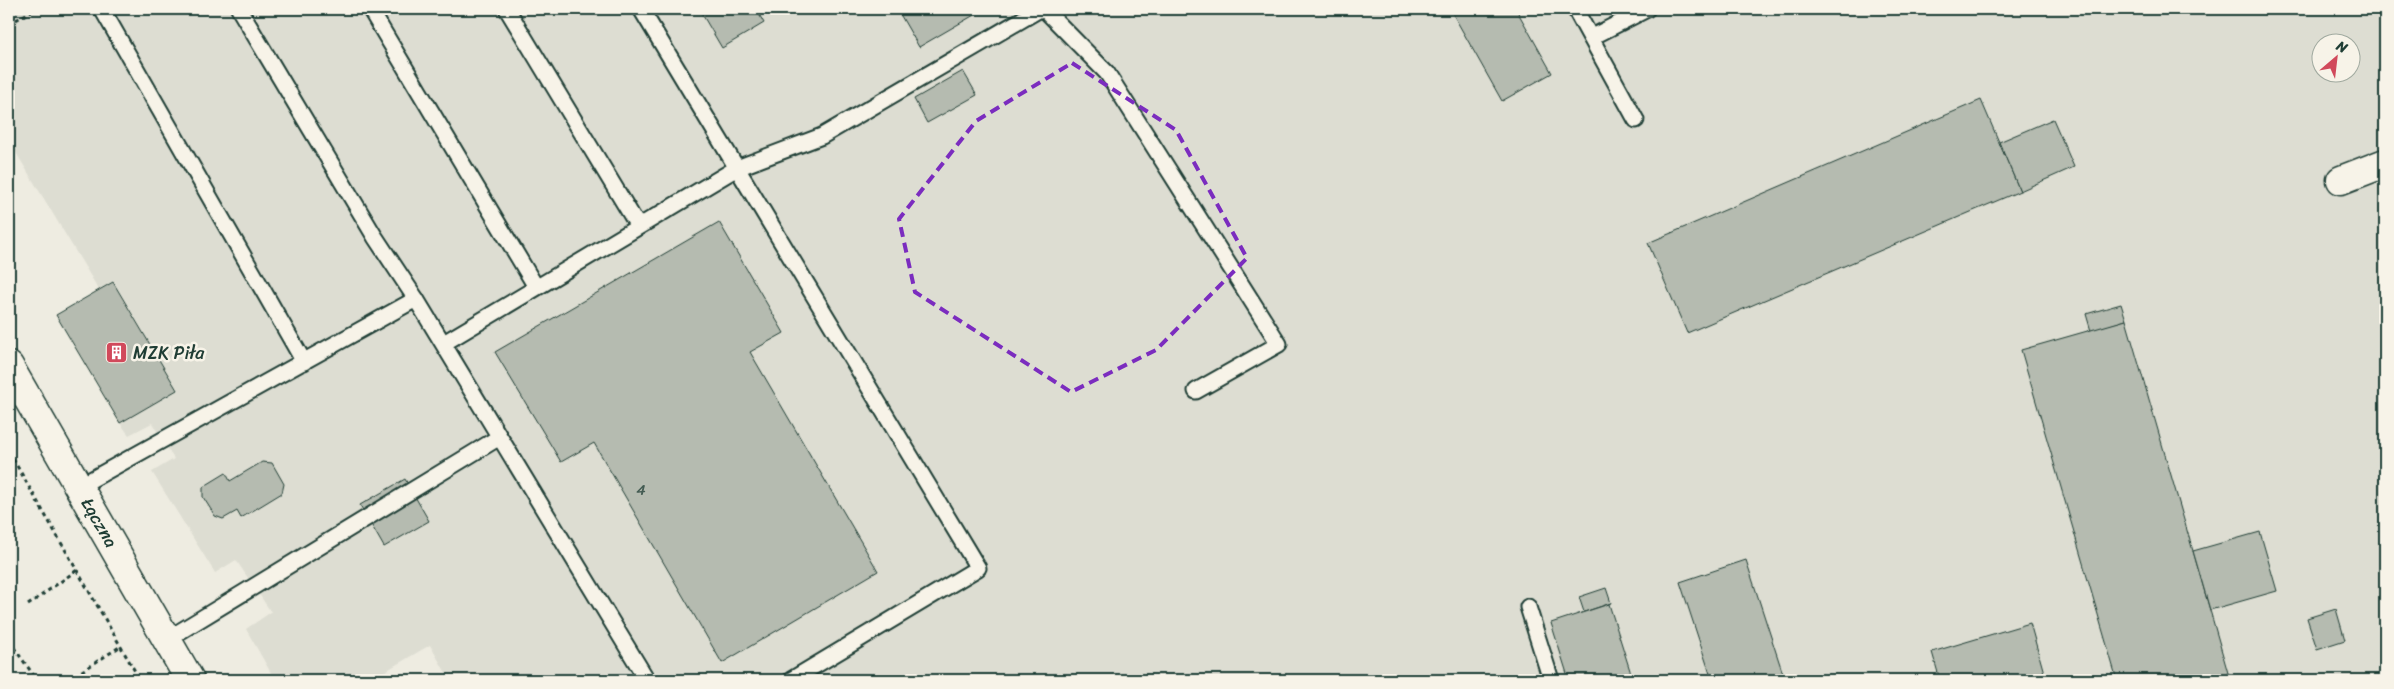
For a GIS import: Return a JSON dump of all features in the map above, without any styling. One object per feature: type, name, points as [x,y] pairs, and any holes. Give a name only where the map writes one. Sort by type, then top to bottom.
[{"type":"street","points":[[2341,180],[2385,163]]},
{"type":"street","name":"Łączna","points":[[9,366],[190,680]]},
{"type":"lane","points":[[102,9],[304,362]]},
{"type":"lane","points":[[239,9],[375,237],[444,343],[498,438],[647,680]]},
{"type":"lane","points":[[370,9],[536,286]]},
{"type":"lane","points":[[507,9],[638,226]]},
{"type":"lane","points":[[641,9],[978,568],[791,680]]},
{"type":"lane","points":[[444,343],[536,286],[737,168],[822,136],[1040,9]]},
{"type":"lane","points":[[1044,9],[1107,73],[1279,344],[1196,391]]},
{"type":"lane","points":[[1575,9],[1636,120]]},
{"type":"lane","points":[[1592,37],[1647,9]]},
{"type":"lane","points":[[78,487],[416,299]]},
{"type":"lane","points":[[166,640],[498,438]]},
{"type":"lane","points":[[1528,607],[1551,680]]},
{"type":"path","points":[[9,24],[35,9]]},
{"type":"path","points":[[9,452],[140,680]]},
{"type":"path","points":[[28,604],[76,570]]},
{"type":"path","points":[[9,641],[37,680]]},
{"type":"path","points":[[68,680],[121,646]]},
{"type":"highlighted area","points":[[1072,63],[1176,130],[1247,258],[1156,350],[1071,392],[915,292],[899,219],[976,121]]},
{"type":"shaded area","points":[[9,9],[2385,9],[2385,680],[450,680],[430,645],[370,680],[275,680],[246,629],[271,612],[236,560],[215,573],[152,472],[174,459],[152,423],[129,435],[120,423],[177,390],[114,282],[99,290],[9,141]]},
{"type":"building","points":[[699,9],[756,9],[764,23],[722,48]]},
{"type":"building","points":[[897,9],[979,9],[981,11],[919,47]]},
{"type":"building","points":[[1450,9],[1516,9],[1552,73],[1502,101]]},
{"type":"building","points":[[963,71],[977,95],[927,123],[914,99]]},
{"type":"building","points":[[1981,100],[2020,191],[1687,333],[1648,243]]},
{"type":"building","points":[[2053,119],[2074,167],[2020,191],[1999,142]]},
{"type":"building","points":[[719,222],[784,333],[750,352],[878,571],[722,663],[594,443],[561,462],[495,352]]},
{"type":"building","name":"MZK Piła","points":[[113,282],[177,390],[120,423],[56,315]]},
{"type":"building","points":[[2121,304],[2126,320],[2091,331],[2086,314]]},
{"type":"building","points":[[2126,320],[2230,680],[2117,680],[2021,350]]},
{"type":"building","points":[[262,462],[272,463],[284,484],[282,493],[241,518],[237,511],[223,519],[215,516],[203,497],[203,487],[226,473],[230,481]]},
{"type":"building","points":[[405,479],[429,521],[384,547],[360,505]]},
{"type":"building","points":[[2260,532],[2277,591],[2210,610],[2193,551]]},
{"type":"building","points":[[1746,560],[1785,680],[1712,680],[1680,582]]},
{"type":"building","points":[[1606,588],[1611,603],[1584,612],[1579,597]]},
{"type":"building","points":[[1609,604],[1633,680],[1569,680],[1551,623]]},
{"type":"building","points":[[2336,609],[2345,640],[2317,649],[2307,618]]},
{"type":"building","points":[[2030,623],[2046,680],[1940,680],[1932,652]]},
{"type":"place","name":"MZK Piła","points":[[117,353]]}]
